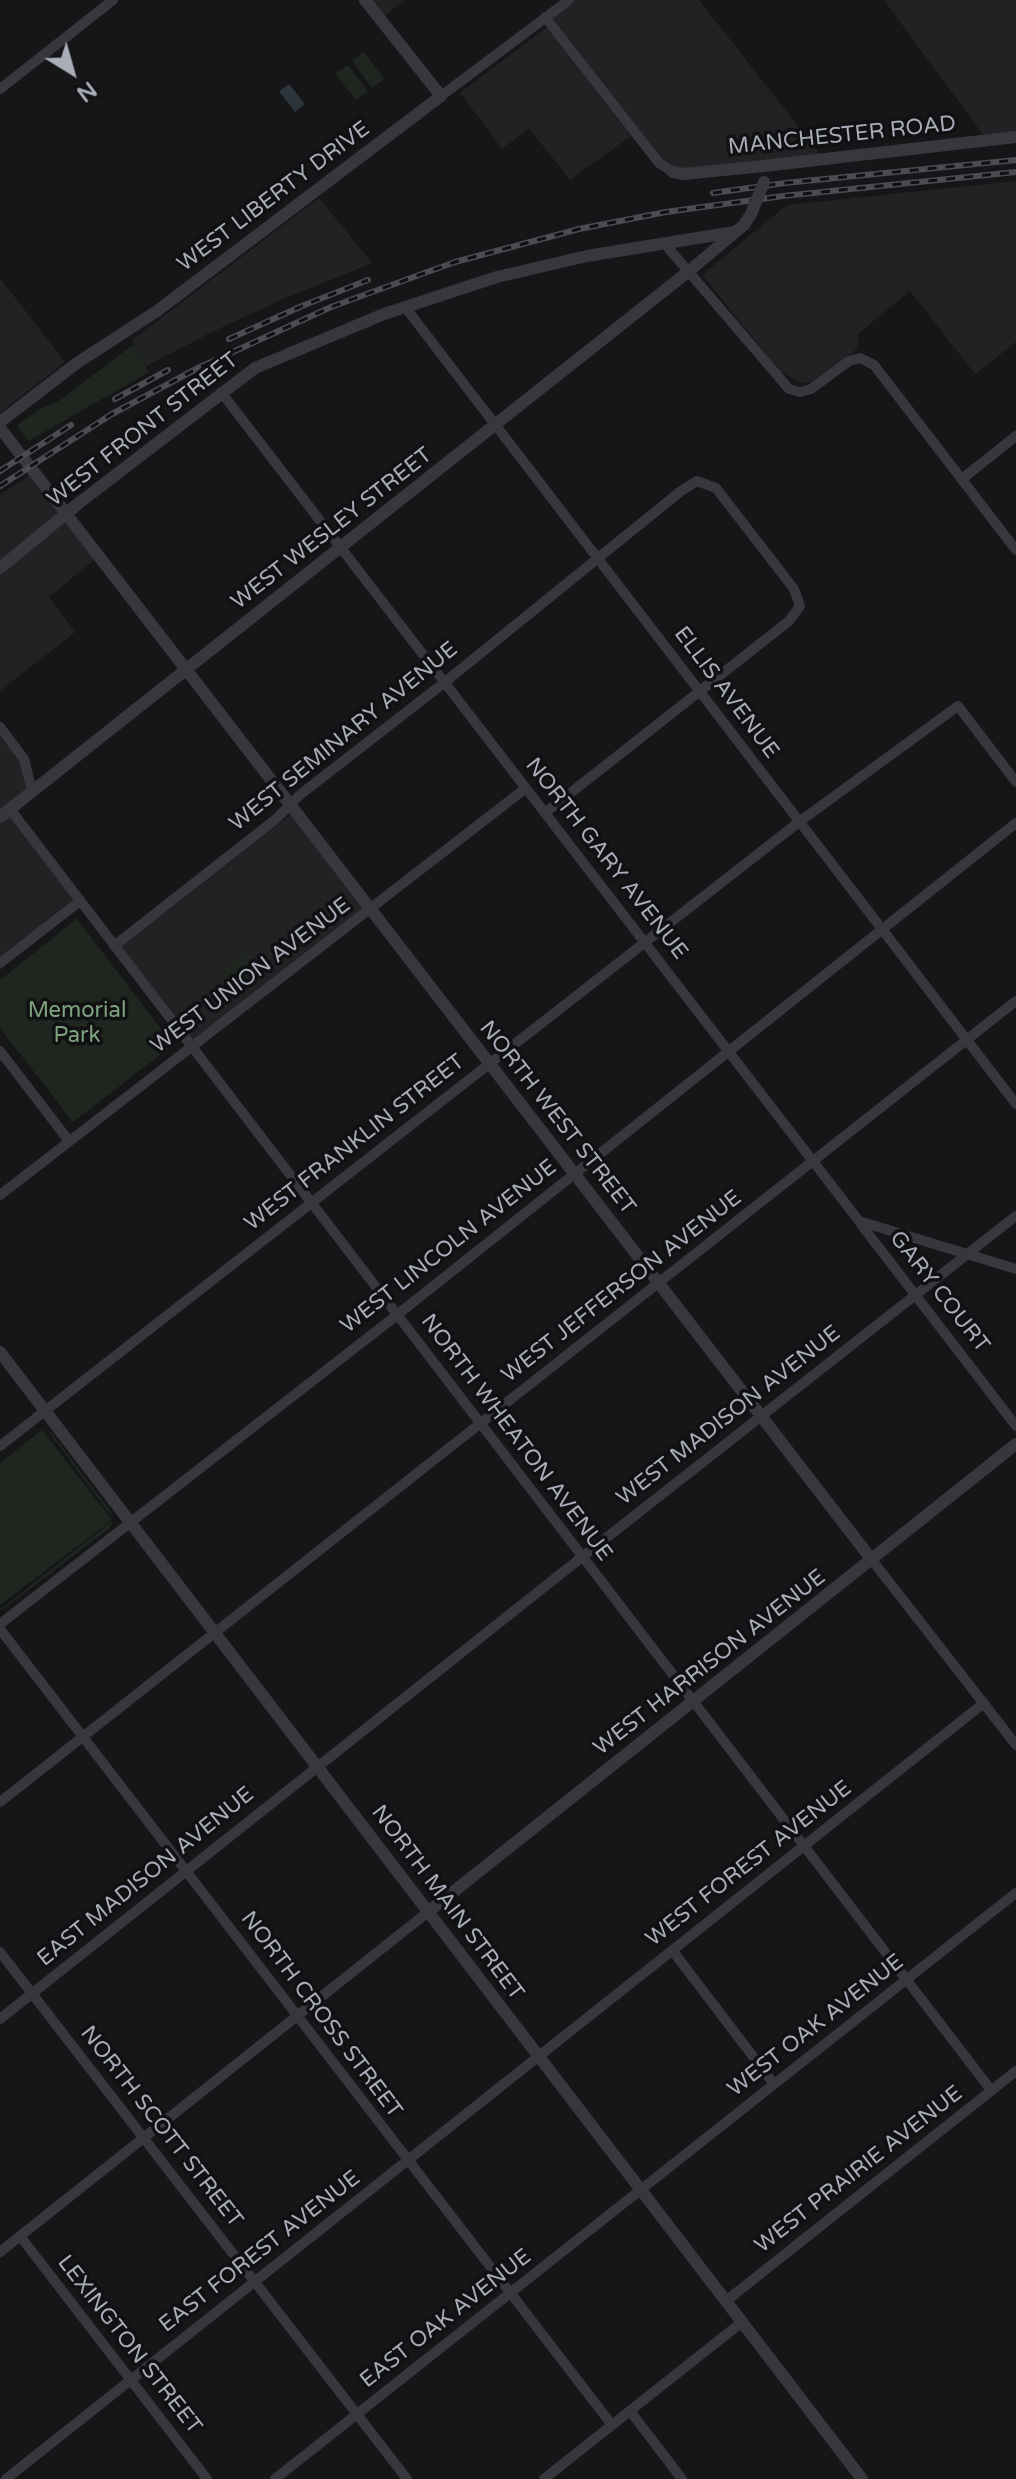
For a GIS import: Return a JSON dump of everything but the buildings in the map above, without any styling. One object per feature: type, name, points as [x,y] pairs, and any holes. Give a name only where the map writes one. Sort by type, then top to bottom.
[{"type":"street","points":[[0,89],[113,0]]},
{"type":"street","points":[[365,0],[441,96]]},
{"type":"street","name":"WEST LIBERTY DRIVE","points":[[0,422],[77,363],[157,311],[569,0]]},
{"type":"street","points":[[545,17],[659,163],[673,172]]},
{"type":"street","name":"MANCHESTER ROAD","points":[[673,172],[683,174],[764,166],[1016,137]]},
{"type":"street","name":"WEST WESLEY STREET","points":[[5,813],[737,231],[751,214],[764,182],[764,166]]},
{"type":"street","name":"WEST FRONT STREET","points":[[0,568],[255,368],[405,307],[537,267],[737,231]]},
{"type":"street","points":[[664,243],[789,389],[800,392],[811,389],[849,361],[860,358],[869,362],[1016,550]]},
{"type":"street","name":"ELLIS AVENUE","points":[[405,307],[1016,1104]]},
{"type":"street","name":"NORTH GARY AVENUE","points":[[221,392],[859,1221]]},
{"type":"street","name":"NORTH WEST STREET","points":[[0,428],[1016,1745]]},
{"type":"street","points":[[962,479],[1016,436]]},
{"type":"street","name":"WEST SEMINARY AVENUE","points":[[114,946],[697,481],[720,492],[794,589],[800,606],[789,621],[700,692]]},
{"type":"street","points":[[545,813],[700,692]]},
{"type":"street","name":"WEST FRANKLIN STREET","points":[[0,1446],[799,822],[958,706],[1016,782]]},
{"type":"street","points":[[0,727],[24,759],[32,791]]},
{"type":"street","name":"WEST UNION AVENUE","points":[[0,1195],[526,788]]},
{"type":"street","name":"NORTH WHEATON AVENUE","points":[[5,813],[80,901],[991,2090]]},
{"type":"street","name":"WEST LINCOLN AVENUE","points":[[0,1626],[1016,823]]},
{"type":"street","points":[[0,963],[80,901]]},
{"type":"street","name":"WEST JEFFERSON AVENUE","points":[[0,1802],[1016,1001]]},
{"type":"street","points":[[0,1051],[69,1141]]},
{"type":"street","name":"WEST MADISON AVENUE","points":[[317,1766],[1016,1216]]},
{"type":"street","points":[[859,1221],[1016,1269]]},
{"type":"street","name":"GARY COURT","points":[[859,1221],[1016,1426]]},
{"type":"street","name":"NORTH MAIN STREET","points":[[0,1352],[862,2479]]},
{"type":"street","name":"WEST HARRISON AVENUE","points":[[428,1912],[1016,1444]]},
{"type":"street","name":"NORTH CROSS STREET","points":[[0,1626],[612,2425]]},
{"type":"street","name":"WEST FOREST AVENUE","points":[[539,2056],[984,1703]]},
{"type":"street","name":"EAST MADISON AVENUE","points":[[0,2019],[317,1766]]},
{"type":"street","name":"WEST OAK AVENUE","points":[[641,2190],[1016,1893]]},
{"type":"street","points":[[0,2252],[428,1912]]},
{"type":"street","points":[[672,1950],[774,2084]]},
{"type":"street","name":"NORTH SCOTT STREET","points":[[0,1952],[407,2479]]},
{"type":"street","name":"EAST FOREST AVENUE","points":[[8,2478],[539,2056]]},
{"type":"street","name":"WEST PRAIRIE AVENUE","points":[[726,2301],[1016,2071]]},
{"type":"street","name":"EAST OAK AVENUE","points":[[275,2479],[641,2190]]},
{"type":"street","name":"LEXINGTON STREET","points":[[20,2236],[207,2479]]},
{"type":"street","points":[[544,2479],[742,2322]]},
{"type":"street","points":[[630,2411],[682,2479]]},
{"type":"street","points":[[0,2467],[8,2478]]},
{"type":"shaded area","points":[[366,0],[404,0],[381,19]]},
{"type":"shaded area","points":[[573,0],[699,0],[821,155],[684,170],[665,164],[550,17]]},
{"type":"shaded area","points":[[884,0],[1016,0],[1016,132],[984,136]]},
{"type":"shaded area","points":[[547,27],[631,136],[570,180],[529,128],[502,149],[460,93]]},
{"type":"shaded area","points":[[289,84],[305,104],[295,112],[279,91]]},
{"type":"shaded area","points":[[1016,181],[1016,342],[975,374],[910,291],[859,333],[857,349],[815,382],[800,383],[780,371],[702,275],[787,205]]},
{"type":"shaded area","points":[[319,198],[372,263],[288,297],[146,366],[132,340]]},
{"type":"shaded area","points":[[0,278],[65,362],[0,413]]},
{"type":"shaded area","points":[[30,475],[62,516],[0,564],[0,495]]},
{"type":"shaded area","points":[[66,521],[95,559],[49,597],[75,632],[0,691],[0,573]]},
{"type":"shaded area","points":[[0,734],[20,761],[28,790],[0,812]]},
{"type":"shaded area","points":[[10,813],[75,898],[0,957],[0,821]]},
{"type":"shaded area","points":[[293,813],[367,908],[193,1041],[121,947]]},
{"type":"green space","points":[[364,52],[384,79],[372,88],[352,61]]},
{"type":"green space","points":[[348,65],[368,91],[356,100],[335,74]]},
{"type":"green space","points":[[134,344],[149,372],[29,441],[17,426],[39,409],[56,403]]},
{"type":"green space","name":"Memorial Park","points":[[77,919],[173,1045],[73,1122],[0,1028],[0,980]]},
{"type":"green space","points":[[247,952],[263,968],[232,991],[219,974]]},
{"type":"green space","points":[[46,1428],[112,1513],[110,1515]]},
{"type":"green space","points":[[42,1430],[112,1520],[0,1605],[0,1463]]},
{"type":"green space","points":[[111,1522],[110,1528],[1,1609]]},
{"type":"railway","points":[[713,193],[1016,160]]},
{"type":"railway","points":[[0,486],[112,414],[198,368],[331,307],[455,262],[579,229],[666,212],[783,196],[1016,172]]},
{"type":"railway","points":[[229,339],[368,280]]},
{"type":"railway","points":[[115,399],[168,370]]},
{"type":"railway","points":[[0,471],[71,425]]}]
